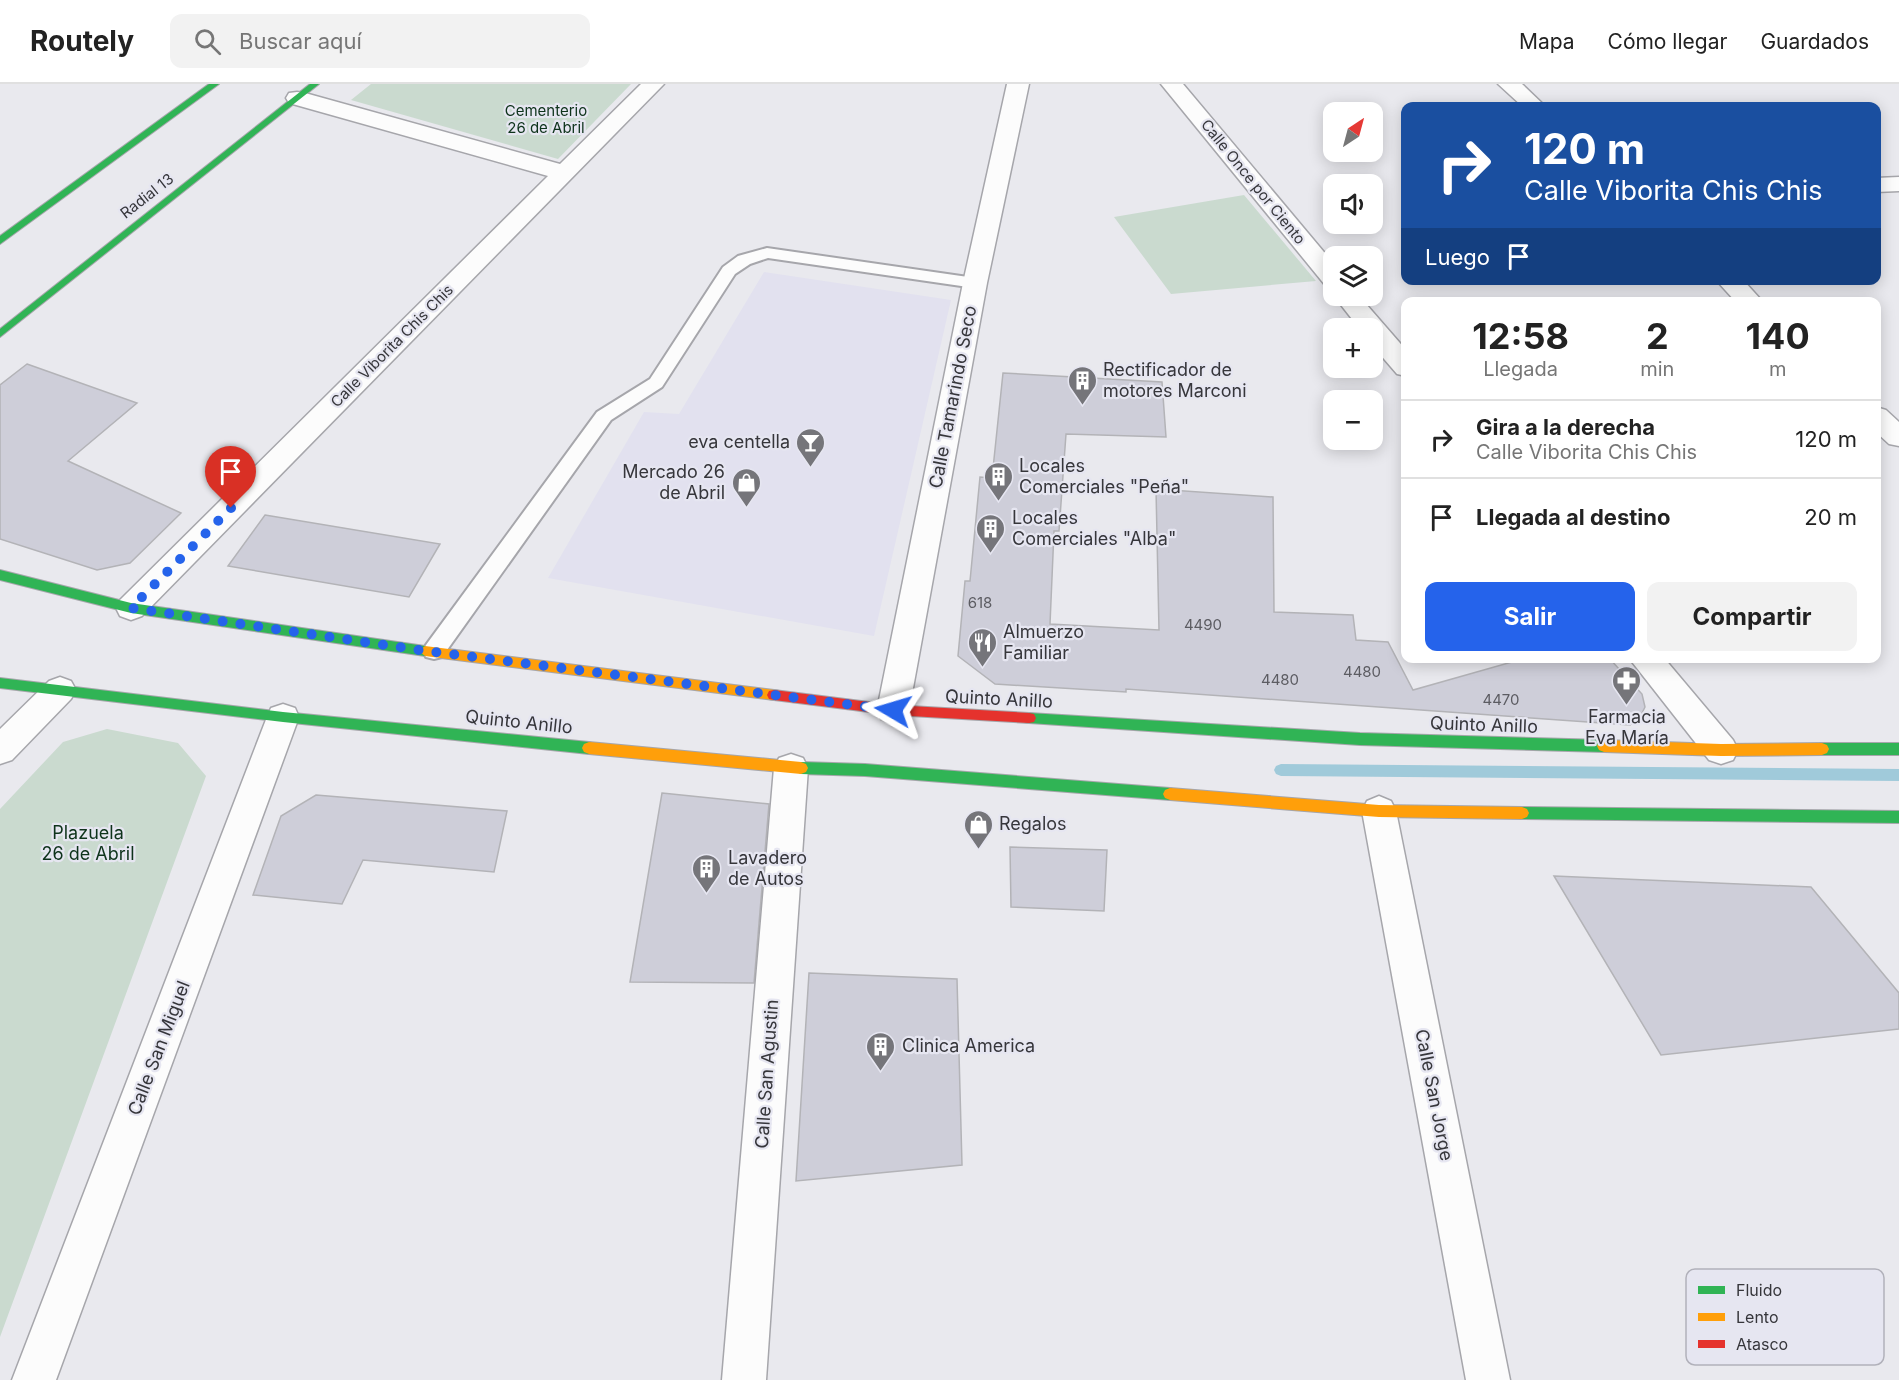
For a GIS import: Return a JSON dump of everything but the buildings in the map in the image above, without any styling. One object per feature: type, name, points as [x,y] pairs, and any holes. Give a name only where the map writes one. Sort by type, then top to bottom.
[{"type":"main road","points":[[0,241],[215,84]]},
{"type":"main road","name":"Radial 13","points":[[0,334],[315,84]]},
{"type":"main road","name":"Quinto Anillo","points":[[0,575],[131,608],[434,651],[893,710],[1360,739],[1721,750],[1899,749]]},
{"type":"main road","name":"Quinto Anillo","points":[[0,683],[283,717],[791,768],[865,770],[1379,811],[1899,817]]},
{"type":"street","name":"Calle Viborita Chis Chis","points":[[131,608],[653,84]]},
{"type":"street","name":"Calle Tamarindo Seco","points":[[893,710],[975,283],[1018,84]]},
{"type":"street","name":"Calle Once por Ciento","points":[[1172,84],[1323,267]]},
{"type":"street","points":[[1509,84],[1529,102]]},
{"type":"street","points":[[297,98],[565,174]]},
{"type":"street","points":[[1881,185],[1899,184]]},
{"type":"street","points":[[1733,285],[1746,297]]},
{"type":"street","points":[[1354,306],[1401,362]]},
{"type":"street","points":[[1649,663],[1721,750]]},
{"type":"street","points":[[0,750],[60,690]]},
{"type":"street","name":"Calle San Miguel","points":[[34,1380],[283,717]]},
{"type":"street","name":"Calle San Agustin","points":[[744,1380],[791,768]]},
{"type":"street","name":"Calle San Jorge","points":[[1379,811],[1488,1380]]},
{"type":"lane","points":[[434,651],[604,416],[656,383],[729,271],[744,260],[767,253],[975,283]]},
{"type":"shaded area","name":"Mercado 26 de Abril","points":[[764,272],[951,300],[874,636],[548,578],[644,412],[679,414]]},
{"type":"green space","name":"Cementerio 26 de Abril","points":[[371,84],[631,84],[558,159],[351,100]]},
{"type":"green space","points":[[1244,195],[1316,281],[1171,294],[1114,217]]},
{"type":"green space","name":"Plazuela 26 de Abril","points":[[107,729],[178,743],[206,776],[0,1337],[0,809],[63,742]]},
{"type":"waterway","points":[[1281,770],[1899,775]]},
{"type":"traffic: fast","points":[[0,241],[215,84]]},
{"type":"traffic: fast","points":[[0,334],[315,84]]},
{"type":"traffic: fast","points":[[0,575],[131,608],[425,651]]},
{"type":"traffic: fast","points":[[0,683],[283,717],[589,748]]},
{"type":"traffic: fast","points":[[1029,718],[1360,739],[1604,746]]},
{"type":"traffic: fast","points":[[1822,749],[1899,749]]},
{"type":"traffic: fast","points":[[801,768],[865,770],[1170,794]]},
{"type":"traffic: fast","points":[[1522,813],[1899,817]]},
{"type":"traffic: slow","points":[[425,651],[774,695]]},
{"type":"traffic: slow","points":[[1604,746],[1721,750],[1822,749]]},
{"type":"traffic: slow","points":[[589,748],[801,768]]},
{"type":"traffic: slow","points":[[1170,794],[1379,811],[1522,813]]},
{"type":"traffic: jam","points":[[774,695],[893,710],[1029,718]]},
{"type":"place","name":"Rectificador de motores Marconi","points":[[1082,406]]},
{"type":"place","name":"eva centella","points":[[811,468]]},
{"type":"place","name":"Locales Comerciales \"Peña\"","points":[[998,502]]},
{"type":"place","name":"Mercado 26 de Abril","points":[[746,508]]},
{"type":"place","name":"Locales Comerciales \"Alba\"","points":[[991,554]]},
{"type":"place","name":"Almuerzo Familiar","points":[[982,668]]},
{"type":"place","name":"Farmacia Eva María","points":[[1627,706]]},
{"type":"place","name":"Regalos","points":[[978,850]]},
{"type":"place","name":"Lavadero de Autos","points":[[707,894]]},
{"type":"place","name":"Clinica America","points":[[881,1072]]},
{"type":"route","points":[[231,508],[131,608],[419,650],[893,710]]}]
